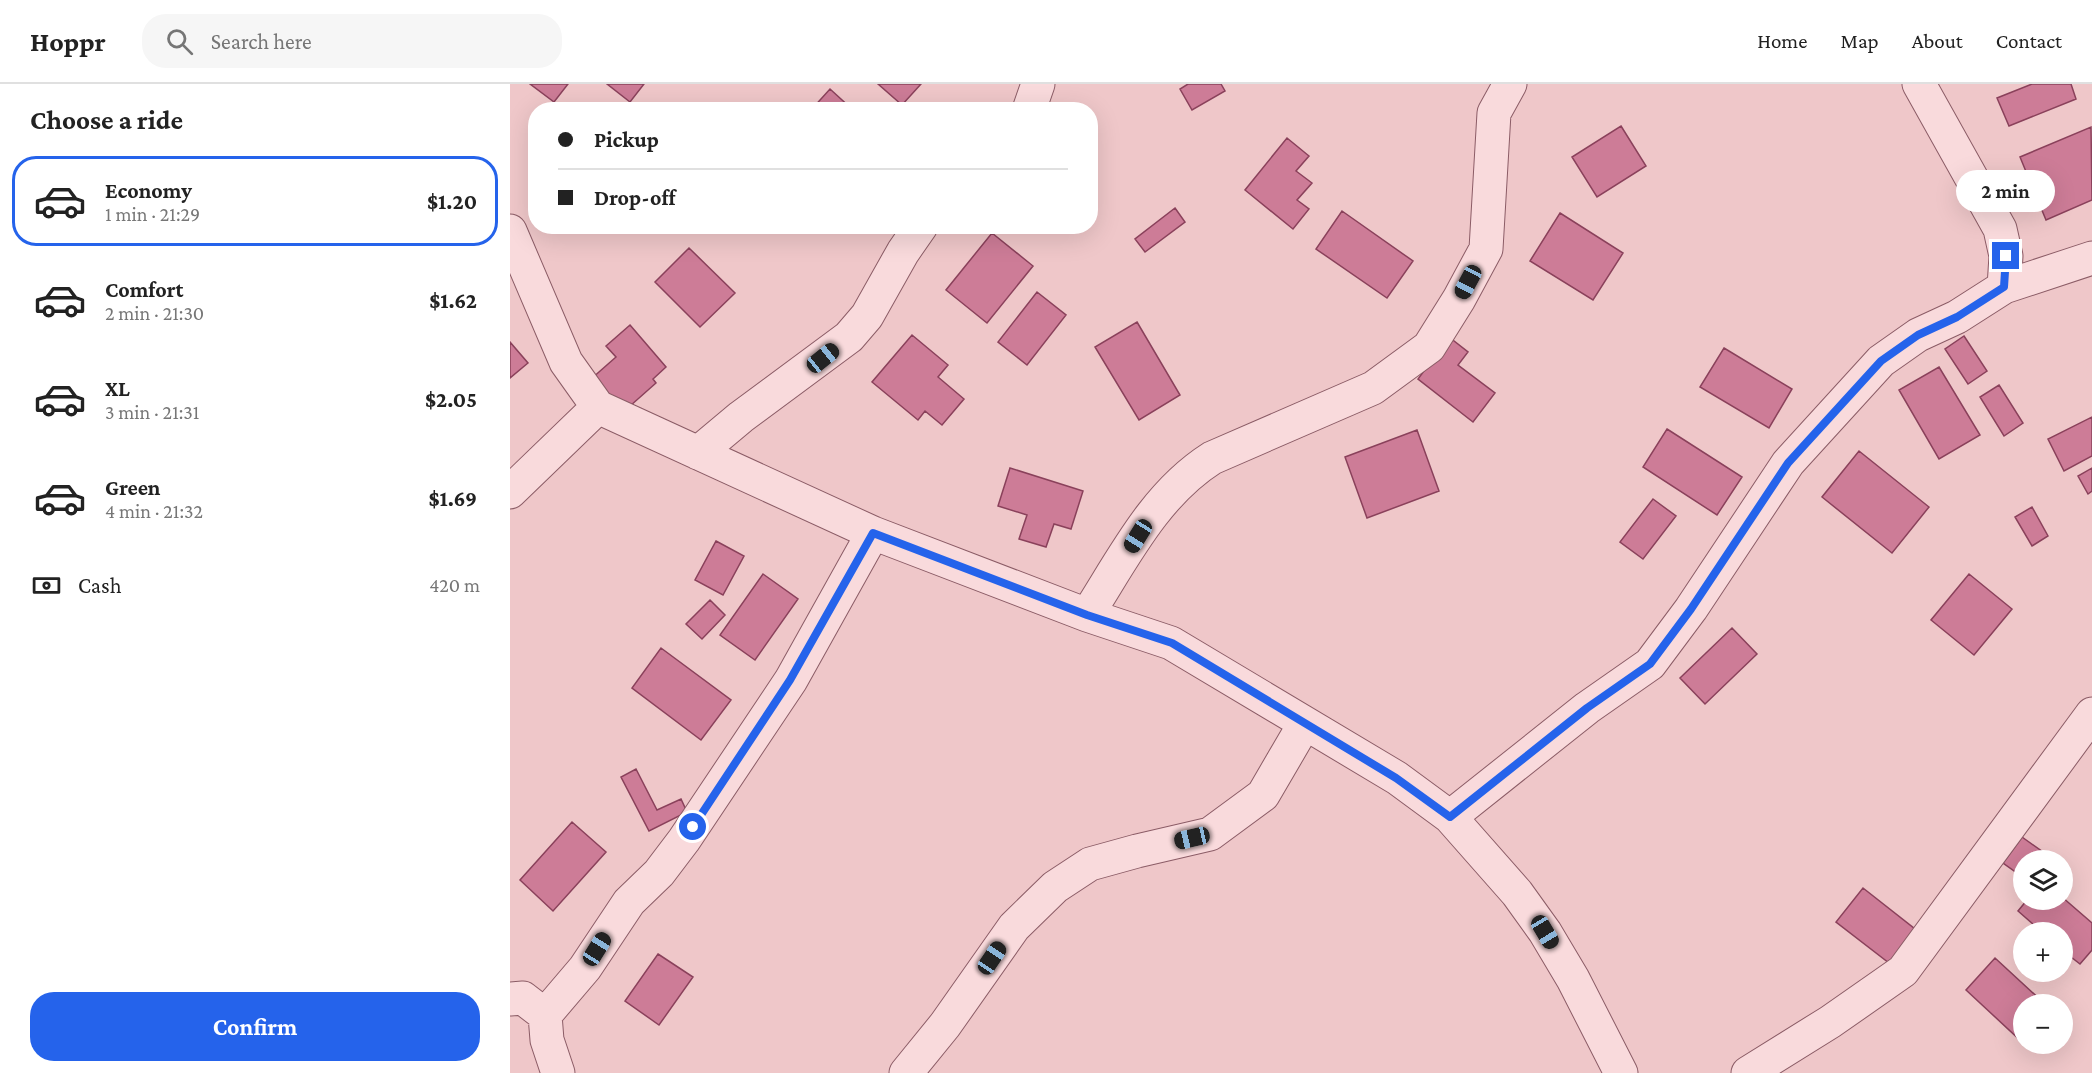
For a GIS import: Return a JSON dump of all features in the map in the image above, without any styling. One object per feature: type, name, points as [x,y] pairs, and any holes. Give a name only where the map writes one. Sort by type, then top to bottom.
[{"type":"street","points":[[1032,102],[1038,84]]},
{"type":"street","points":[[1087,615],[1150,516],[1167,495],[1196,468],[1212,458],[1373,388],[1429,347],[1486,249],[1494,113],[1510,84]]},
{"type":"street","points":[[1919,84],[2000,229],[2006,256],[2004,287]]},
{"type":"street","points":[[698,453],[776,390],[849,336],[867,316],[915,234]]},
{"type":"street","points":[[513,249],[566,362],[598,407],[873,533],[1087,615],[1172,643],[1396,778],[1450,817],[1517,893],[1545,932],[1573,979],[1621,1073]]},
{"type":"street","points":[[1450,817],[1587,708],[1650,664],[1691,609],[1788,463],[1881,361],[1918,335],[1957,317],[2004,287],[2092,258]]},
{"type":"street","points":[[510,492],[598,407]]},
{"type":"street","points":[[558,1073],[547,1040],[546,1015],[585,968],[629,902],[659,873],[690,831],[806,655],[873,533]]},
{"type":"street","points":[[1749,1073],[1830,1022],[1903,971],[2092,714]]},
{"type":"street","points":[[906,1073],[945,1025],[1014,927],[1056,887],[1090,864],[1210,834],[1263,795],[1305,723]]},
{"type":"street","points":[[510,999],[524,998],[546,1015]]},
{"type":"building","points":[[530,84],[568,84],[554,102]]},
{"type":"building","points":[[607,84],[644,84],[630,102]]},
{"type":"building","points":[[878,84],[921,84],[905,102],[899,102]]},
{"type":"building","points":[[1188,84],[1221,84],[1225,91],[1192,110],[1180,89]]},
{"type":"building","points":[[2032,84],[2071,84],[2076,99],[2009,126],[1997,98]]},
{"type":"building","points":[[830,89],[844,102],[818,102]]},
{"type":"building","points":[[1621,126],[1646,166],[1597,197],[1572,157]]},
{"type":"building","points":[[2091,127],[2092,200],[2046,220],[2020,157]]},
{"type":"building","points":[[1287,138],[1309,156],[1296,171],[1312,183],[1297,200],[1309,209],[1293,229],[1245,190]]},
{"type":"building","points":[[1175,208],[1185,222],[1145,252],[1135,239]]},
{"type":"building","points":[[1342,211],[1413,261],[1387,298],[1316,249]]},
{"type":"building","points":[[1560,213],[1623,253],[1593,300],[1530,261]]},
{"type":"building","points":[[991,234],[1033,266],[987,323],[946,290]]},
{"type":"building","points":[[689,248],[735,293],[700,327],[655,282]]},
{"type":"building","points":[[1037,292],[1066,315],[1027,365],[998,342]]},
{"type":"building","points":[[1137,322],[1180,395],[1139,420],[1095,347]]},
{"type":"building","points":[[630,325],[666,367],[653,379],[656,383],[621,414],[591,379],[616,357],[606,346]]},
{"type":"building","points":[[912,335],[948,365],[938,377],[964,399],[942,425],[925,411],[918,420],[872,382]]},
{"type":"building","points":[[1964,336],[1987,371],[1968,384],[1945,349]]},
{"type":"building","points":[[1449,337],[1468,352],[1458,365],[1495,393],[1473,422],[1418,379]]},
{"type":"building","points":[[510,342],[528,363],[510,378]]},
{"type":"building","points":[[1724,348],[1792,389],[1769,428],[1700,387]]},
{"type":"building","points":[[1939,367],[1980,435],[1939,459],[1899,390]]},
{"type":"building","points":[[1999,385],[2023,423],[2004,436],[1980,397]]},
{"type":"building","points":[[2092,417],[2092,456],[2064,471],[2048,439]]},
{"type":"building","points":[[1667,429],[1742,477],[1717,515],[1643,467]]},
{"type":"building","points":[[1417,430],[1439,491],[1367,518],[1345,457]]},
{"type":"building","points":[[1859,451],[1929,507],[1892,553],[1822,497]]},
{"type":"building","points":[[1010,468],[1083,491],[1071,529],[1054,524],[1046,547],[1019,539],[1027,515],[998,506]]},
{"type":"building","points":[[2092,468],[2092,491],[2088,494],[2078,476]]},
{"type":"building","points":[[1653,499],[1676,516],[1643,559],[1620,542]]},
{"type":"building","points":[[2032,507],[2048,536],[2032,546],[2015,517]]},
{"type":"building","points":[[716,541],[744,556],[723,595],[695,580]]},
{"type":"building","points":[[763,574],[798,599],[755,660],[720,635]]},
{"type":"building","points":[[1969,574],[2012,609],[1974,655],[1931,620]]},
{"type":"building","points":[[710,600],[725,615],[702,639],[686,624]]},
{"type":"building","points":[[1732,628],[1757,654],[1705,704],[1680,678]]},
{"type":"building","points":[[661,648],[731,700],[701,740],[632,688]]},
{"type":"building","points":[[636,769],[657,810],[681,799],[687,812],[649,831],[621,777]]},
{"type":"building","points":[[572,822],[606,852],[553,911],[520,880]]},
{"type":"building","points":[[2022,837],[2040,850],[2013,850],[2013,870],[2003,863]]},
{"type":"building","points":[[1863,888],[1915,929],[1889,963],[1836,922]]},
{"type":"building","points":[[2073,907],[2092,923],[2092,950],[2080,964],[2073,959],[2073,922],[2030,922],[2018,911],[2073,910]]},
{"type":"building","points":[[658,954],[693,977],[659,1025],[625,1001]]},
{"type":"building","points":[[1995,958],[2013,975],[2013,982],[2021,982],[2034,994],[2013,994],[2013,1034],[1966,990]]},
{"type":"route","points":[[693,827],[817,638],[873,533],[1087,615],[1172,643],[1396,778],[1450,817],[1587,708],[1650,664],[1691,609],[1788,463],[1881,361],[1918,335],[1957,317],[2004,287],[2006,256]]}]
